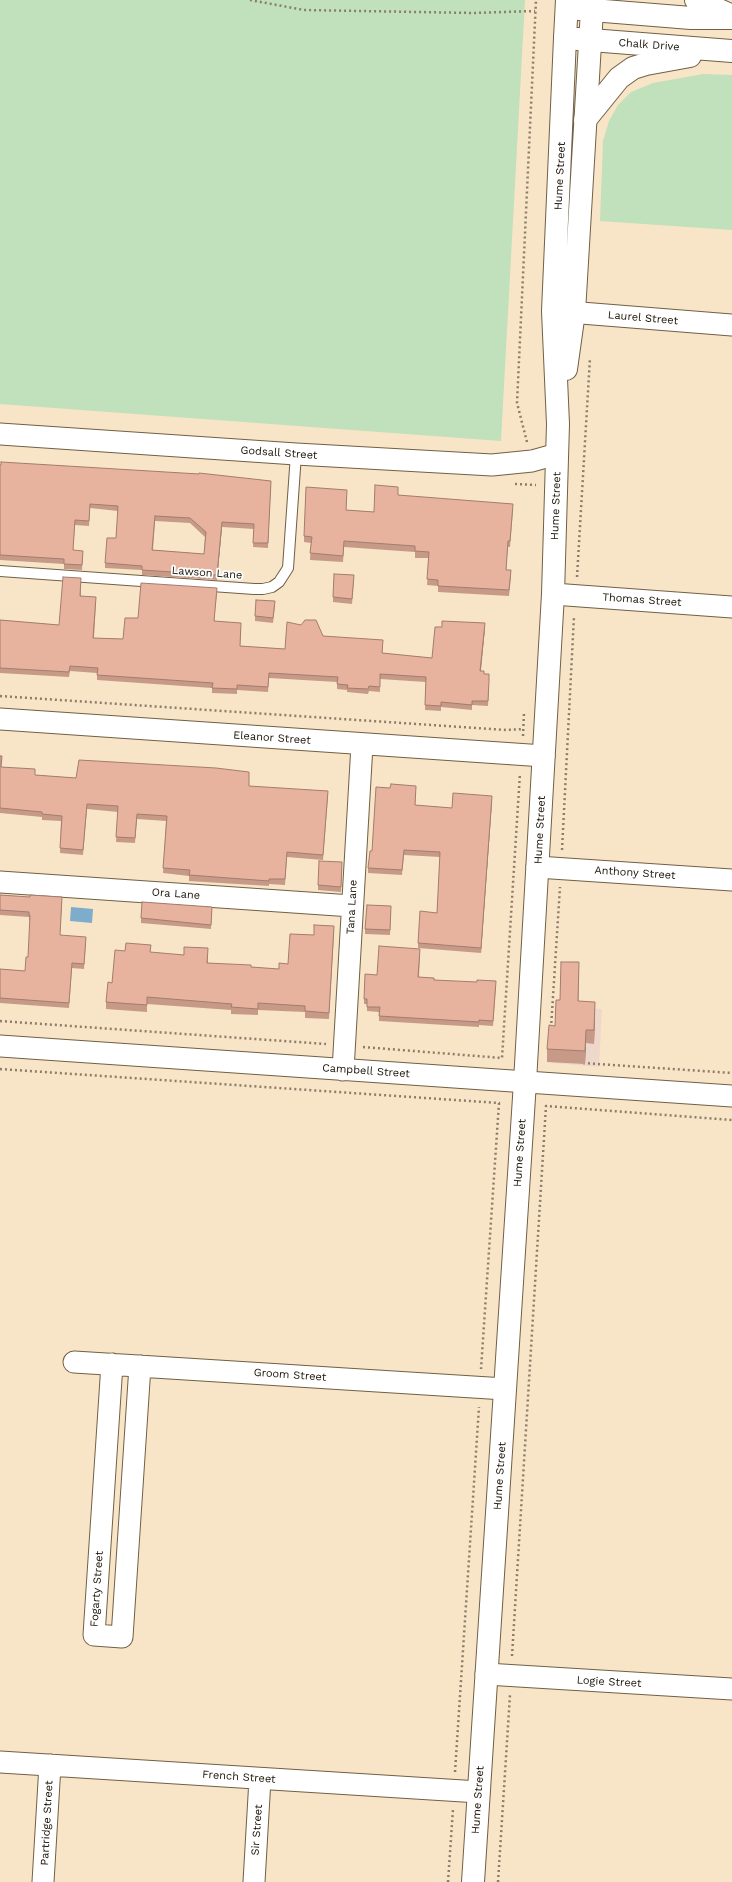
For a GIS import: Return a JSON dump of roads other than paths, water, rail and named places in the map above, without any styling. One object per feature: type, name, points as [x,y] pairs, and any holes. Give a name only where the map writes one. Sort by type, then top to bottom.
[{"type":"main road","points":[[696,0],[732,17]]},
{"type":"main road","points":[[567,4],[592,5],[691,18],[732,17]]},
{"type":"main road","name":"Hume Street","points":[[473,1882],[525,1082],[553,594],[558,424],[564,311],[565,38],[567,4]]},
{"type":"main road","name":"Hume Street","points":[[564,311],[585,120],[592,5]]},
{"type":"main road","name":"Chalk Drive","points":[[565,38],[724,50]]},
{"type":"main road","points":[[585,120],[619,78],[633,68],[646,64],[724,50]]},
{"type":"street","name":"Laurel Street","points":[[564,311],[732,325]]},
{"type":"street","name":"Godsall Street","points":[[0,434],[296,454],[492,465],[532,461],[557,454]]},
{"type":"street","name":"Thomas Street","points":[[553,594],[732,607]]},
{"type":"street","name":"Eleanor Street","points":[[0,719],[362,745],[544,756]]},
{"type":"street","name":"Tana Lane","points":[[343,1070],[362,745]]},
{"type":"street","name":"Anthony Street","points":[[538,867],[732,880]]},
{"type":"street","name":"Ora Lane","points":[[0,882],[352,906]]},
{"type":"street","name":"Campbell Street","points":[[0,1046],[732,1096]]},
{"type":"street","name":"Groom Street","points":[[74,1362],[505,1389]]},
{"type":"street","name":"Fogarty Street","points":[[112,1364],[94,1635],[122,1637],[140,1366]]},
{"type":"street","name":"Logie Street","points":[[486,1674],[732,1689]]},
{"type":"street","name":"French Street","points":[[0,1762],[479,1792]]},
{"type":"street","name":"Partridge Street","points":[[43,1882],[50,1765]]},
{"type":"street","name":"Sir Street","points":[[254,1882],[260,1779]]},
{"type":"lane","name":"Lawson Lane","points":[[0,571],[259,589],[272,587],[279,582],[288,568],[296,454]]},
{"type":"water","points":[[71,907],[93,909],[92,923],[70,921]]}]
